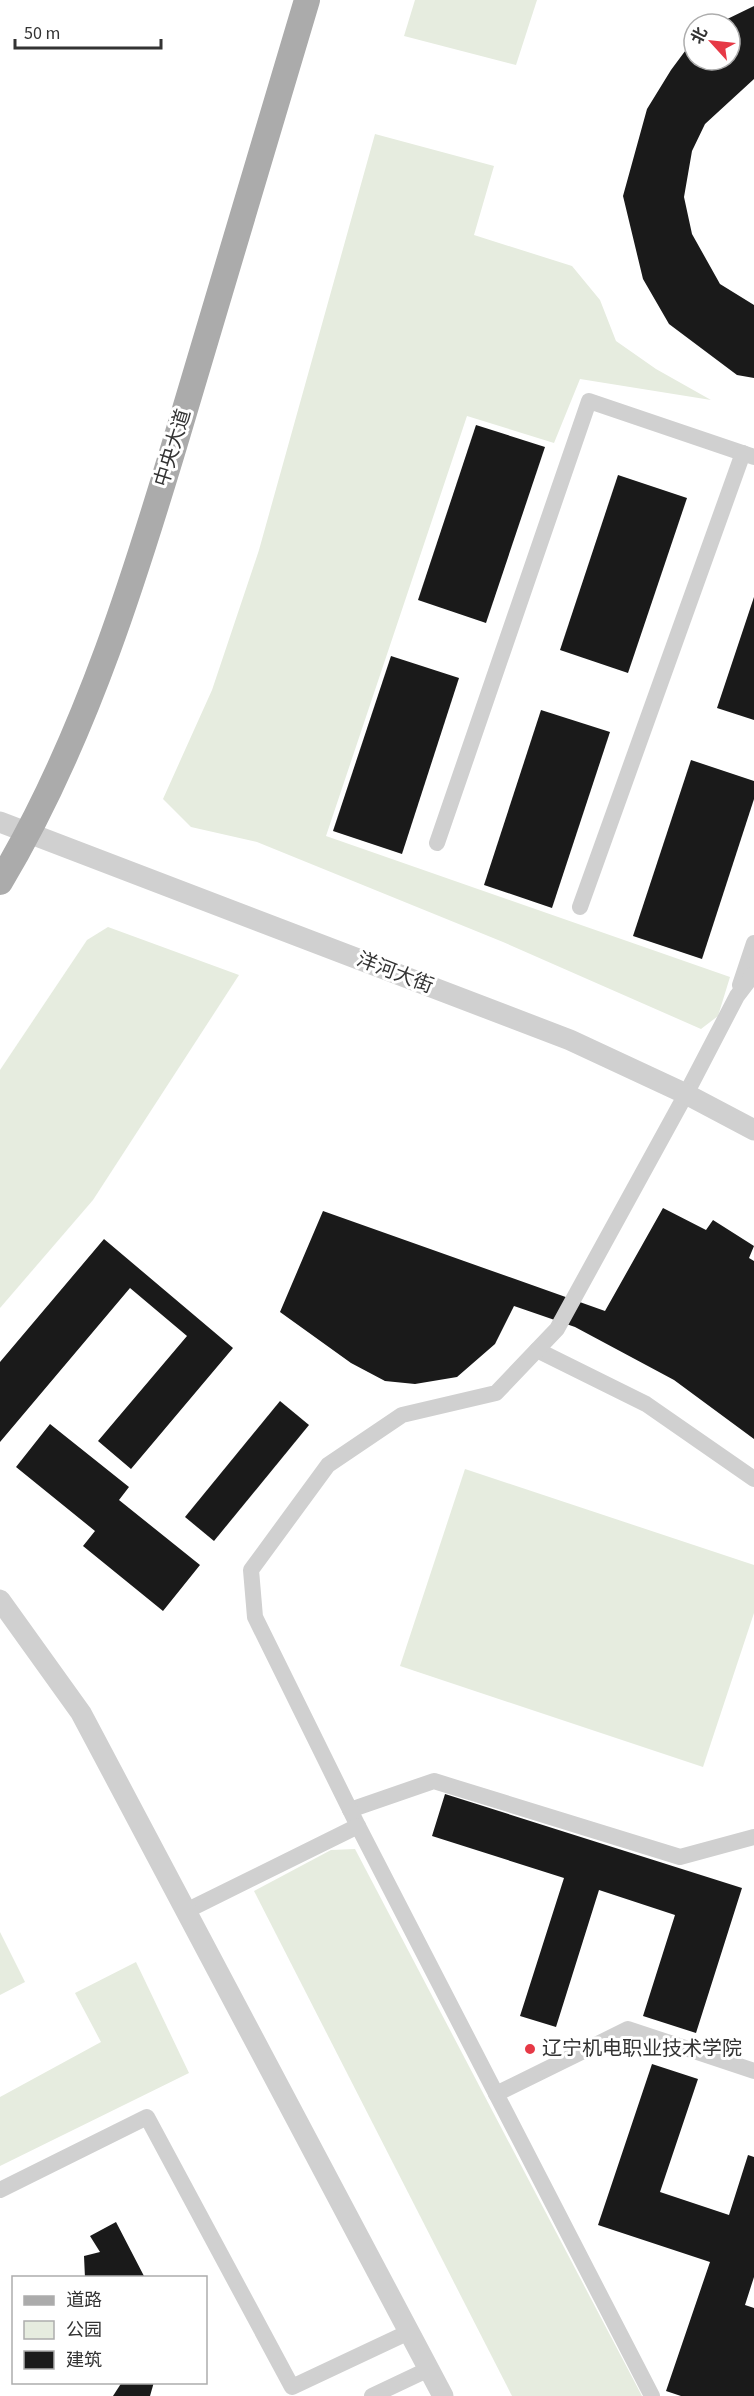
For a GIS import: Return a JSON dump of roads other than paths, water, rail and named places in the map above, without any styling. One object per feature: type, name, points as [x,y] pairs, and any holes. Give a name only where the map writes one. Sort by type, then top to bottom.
[{"type":"main road","name":"中央大道","points":[[0,882],[29,833],[68,746],[107,648],[151,522],[307,0]]},
{"type":"street","points":[[437,843],[589,400],[748,455],[580,907]]},
{"type":"street","name":"洋河大街","points":[[0,822],[570,1040],[686,1094],[754,1130]]},
{"type":"street","points":[[652,2396],[358,1826],[255,1617],[252,1570],[328,1465],[402,1415],[496,1393],[557,1329],[737,996],[754,943]]},
{"type":"street","points":[[737,996],[754,974]]},
{"type":"street","points":[[537,1350],[646,1404],[754,1479]]},
{"type":"street","points":[[0,1600],[81,1713],[444,2396]]},
{"type":"street","points":[[350,1810],[434,1781],[680,1857],[754,1837]]},
{"type":"street","points":[[186,1911],[358,1826]]},
{"type":"street","points":[[496,2094],[628,2029],[754,2071]]},
{"type":"street","points":[[0,2190],[147,2117],[292,2387],[410,2332]]},
{"type":"street","points":[[372,2396],[429,2369]]},
{"type":"place","name":"辽宁机电职业技术学院","points":[[530,2049]]}]
